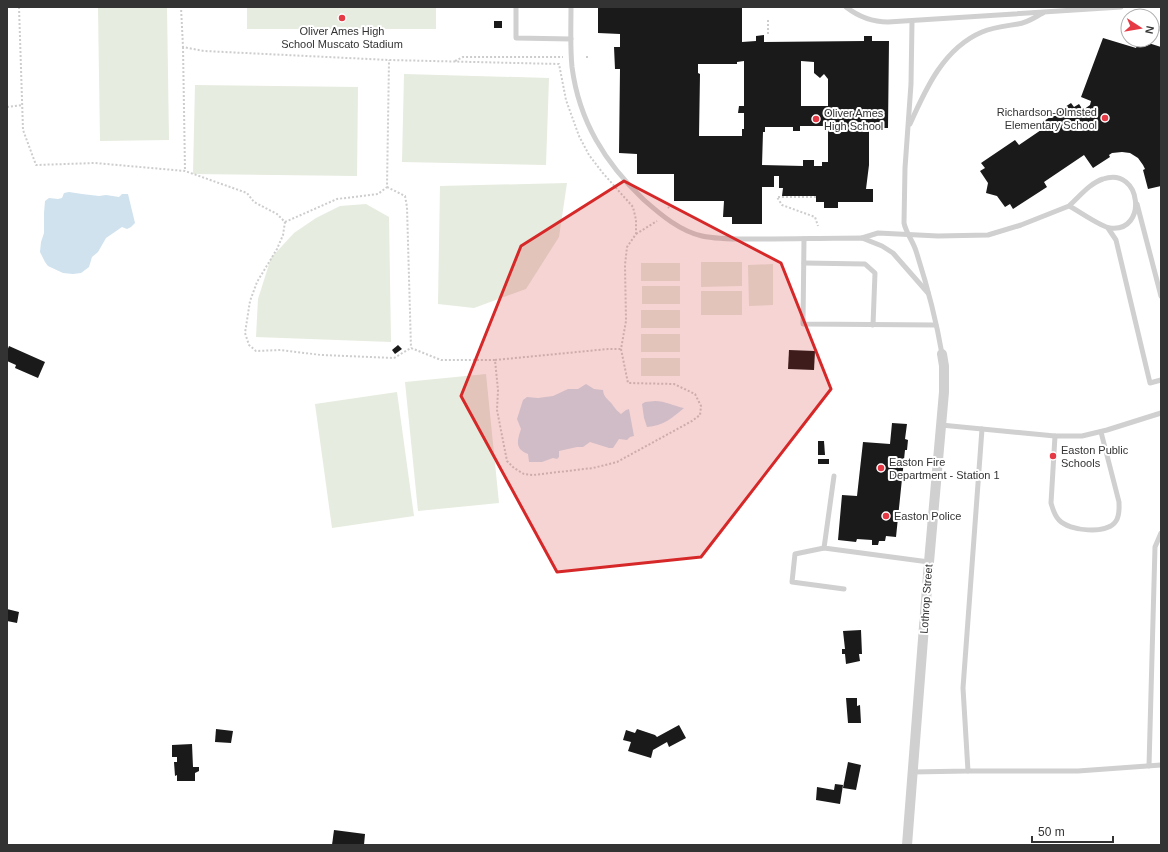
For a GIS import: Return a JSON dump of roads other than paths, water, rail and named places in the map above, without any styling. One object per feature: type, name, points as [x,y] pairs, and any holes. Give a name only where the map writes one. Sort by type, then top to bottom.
[{"type":"street","name":"Lothrop Street","points":[[907,845],[944,385],[942,354]]},
{"type":"lane","points":[[516,7],[516,38],[570,39]]},
{"type":"lane","points":[[570,7],[572,68],[577,93],[595,140],[606,158],[620,176],[664,217],[688,231],[708,237],[862,238],[878,233],[945,236],[988,235],[1021,225],[1070,206],[1094,184],[1102,179],[1117,178],[1124,181],[1134,192],[1161,296]]},
{"type":"lane","points":[[846,7],[854,13],[871,20],[888,22],[912,22],[930,19],[1121,7]]},
{"type":"lane","points":[[908,128],[929,83],[949,56],[960,45],[983,32],[1020,24],[1046,12]]},
{"type":"lane","points":[[912,22],[911,91],[905,168],[905,228],[916,249],[942,354]]},
{"type":"lane","points":[[1108,228],[1123,226],[1129,221],[1134,215],[1136,200]]},
{"type":"lane","points":[[1070,206],[1108,228],[1116,240],[1150,383],[1161,380]]},
{"type":"lane","points":[[804,238],[802,324],[936,325]]},
{"type":"lane","points":[[862,238],[882,246],[893,253],[928,293]]},
{"type":"lane","points":[[804,264],[865,264],[874,273],[873,325]]},
{"type":"lane","points":[[941,425],[1055,436],[1082,436],[1101,432],[1161,413]]},
{"type":"lane","points":[[968,771],[963,688],[982,428]]},
{"type":"lane","points":[[1055,436],[1051,503],[1054,514],[1059,521],[1071,527],[1097,530],[1108,527],[1116,521],[1119,511],[1119,502],[1101,432]]},
{"type":"lane","points":[[824,548],[834,476]]},
{"type":"lane","points":[[1149,766],[1155,547],[1161,533]]},
{"type":"lane","points":[[844,589],[792,582],[795,554],[824,548],[929,562]]},
{"type":"lane","points":[[912,772],[1078,771],[1161,765]]},
{"type":"water","points":[[69,192],[119,197],[122,194],[128,194],[135,223],[127,229],[122,227],[106,238],[98,252],[92,257],[89,267],[81,273],[73,274],[63,273],[48,266],[40,252],[44,233],[45,201],[49,198],[62,198],[64,193]]},
{"type":"water","points":[[586,384],[594,389],[603,390],[606,398],[621,414],[629,409],[634,436],[627,440],[619,439],[613,448],[590,442],[583,447],[559,451],[559,457],[557,459],[553,458],[542,462],[529,462],[528,454],[521,450],[518,444],[521,429],[517,419],[523,400],[527,397],[538,398],[553,396],[568,389],[578,389]]},
{"type":"water","points":[[655,401],[684,408],[663,423],[647,427],[642,404],[645,402]]},
{"type":"place","name":"Oliver Ames High School Muscato Stadium","points":[[342,18]]},
{"type":"place","name":"Richardson-Olmsted Elementary School","points":[[1105,118]]},
{"type":"place","name":"Oliver Ames High School","points":[[816,119]]},
{"type":"place","name":"Easton Public Schools","points":[[1053,456]]},
{"type":"place","name":"Easton Fire Department - Station 1","points":[[881,468]]},
{"type":"place","name":"Easton Police","points":[[886,516]]}]
